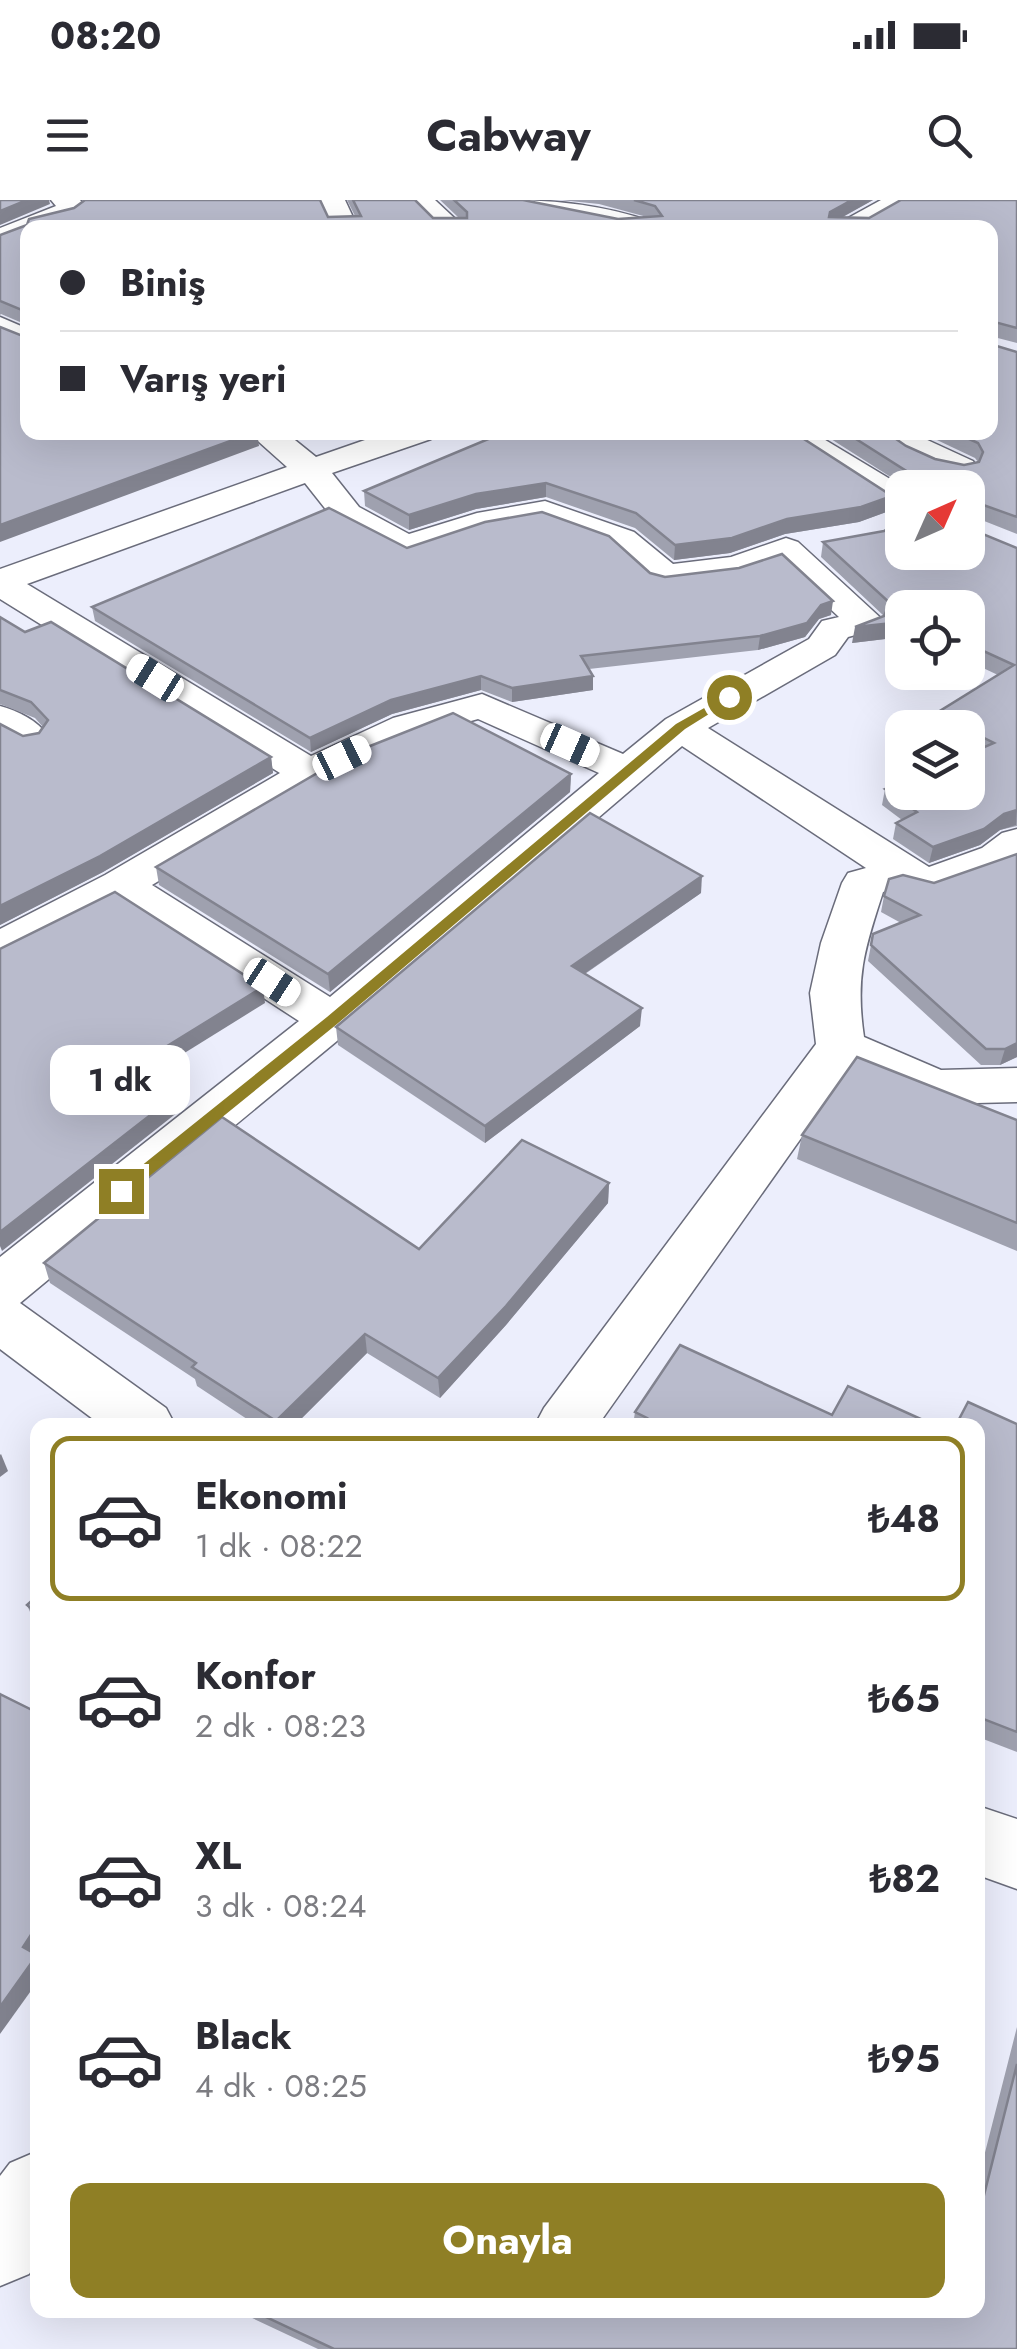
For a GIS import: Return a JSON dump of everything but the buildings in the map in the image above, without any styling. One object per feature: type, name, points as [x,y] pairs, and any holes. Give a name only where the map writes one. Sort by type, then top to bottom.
[{"type":"street","points":[[44,220],[74,208],[64,200]]},
{"type":"street","points":[[420,200],[443,220]]},
{"type":"street","points":[[518,200],[621,220]]},
{"type":"street","points":[[855,200],[893,205]]},
{"type":"street","points":[[861,220],[893,205]]},
{"type":"street","points":[[274,440],[313,471],[348,514],[406,547],[477,523],[545,511],[622,539],[665,576],[737,567],[786,549],[836,541]]},
{"type":"street","points":[[0,583],[96,544],[398,440]]},
{"type":"street","points":[[801,440],[885,494]]},
{"type":"street","points":[[898,440],[961,468],[958,470]]},
{"type":"street","points":[[0,1288],[332,1020],[680,727],[822,647],[835,629],[865,621],[786,549]]},
{"type":"street","points":[[0,583],[310,774]]},
{"type":"street","points":[[0,948],[121,885],[310,774],[407,726],[482,706],[628,771]]},
{"type":"street","points":[[0,718],[28,736],[0,748]]},
{"type":"street","points":[[680,727],[901,872],[929,882],[997,857],[1017,842]]},
{"type":"street","points":[[570,1418],[841,1046],[834,993],[844,943],[864,883],[901,872]]},
{"type":"street","points":[[121,885],[332,1020]]},
{"type":"street","points":[[841,1046],[936,1087],[1017,1085]]},
{"type":"street","points":[[0,1318],[136,1418]]},
{"type":"street","points":[[985,1843],[1017,1854]]},
{"type":"street","points":[[0,2245],[30,2202]]},
{"type":"route","points":[[121,1191],[332,1020],[680,727],[729,697]]}]
